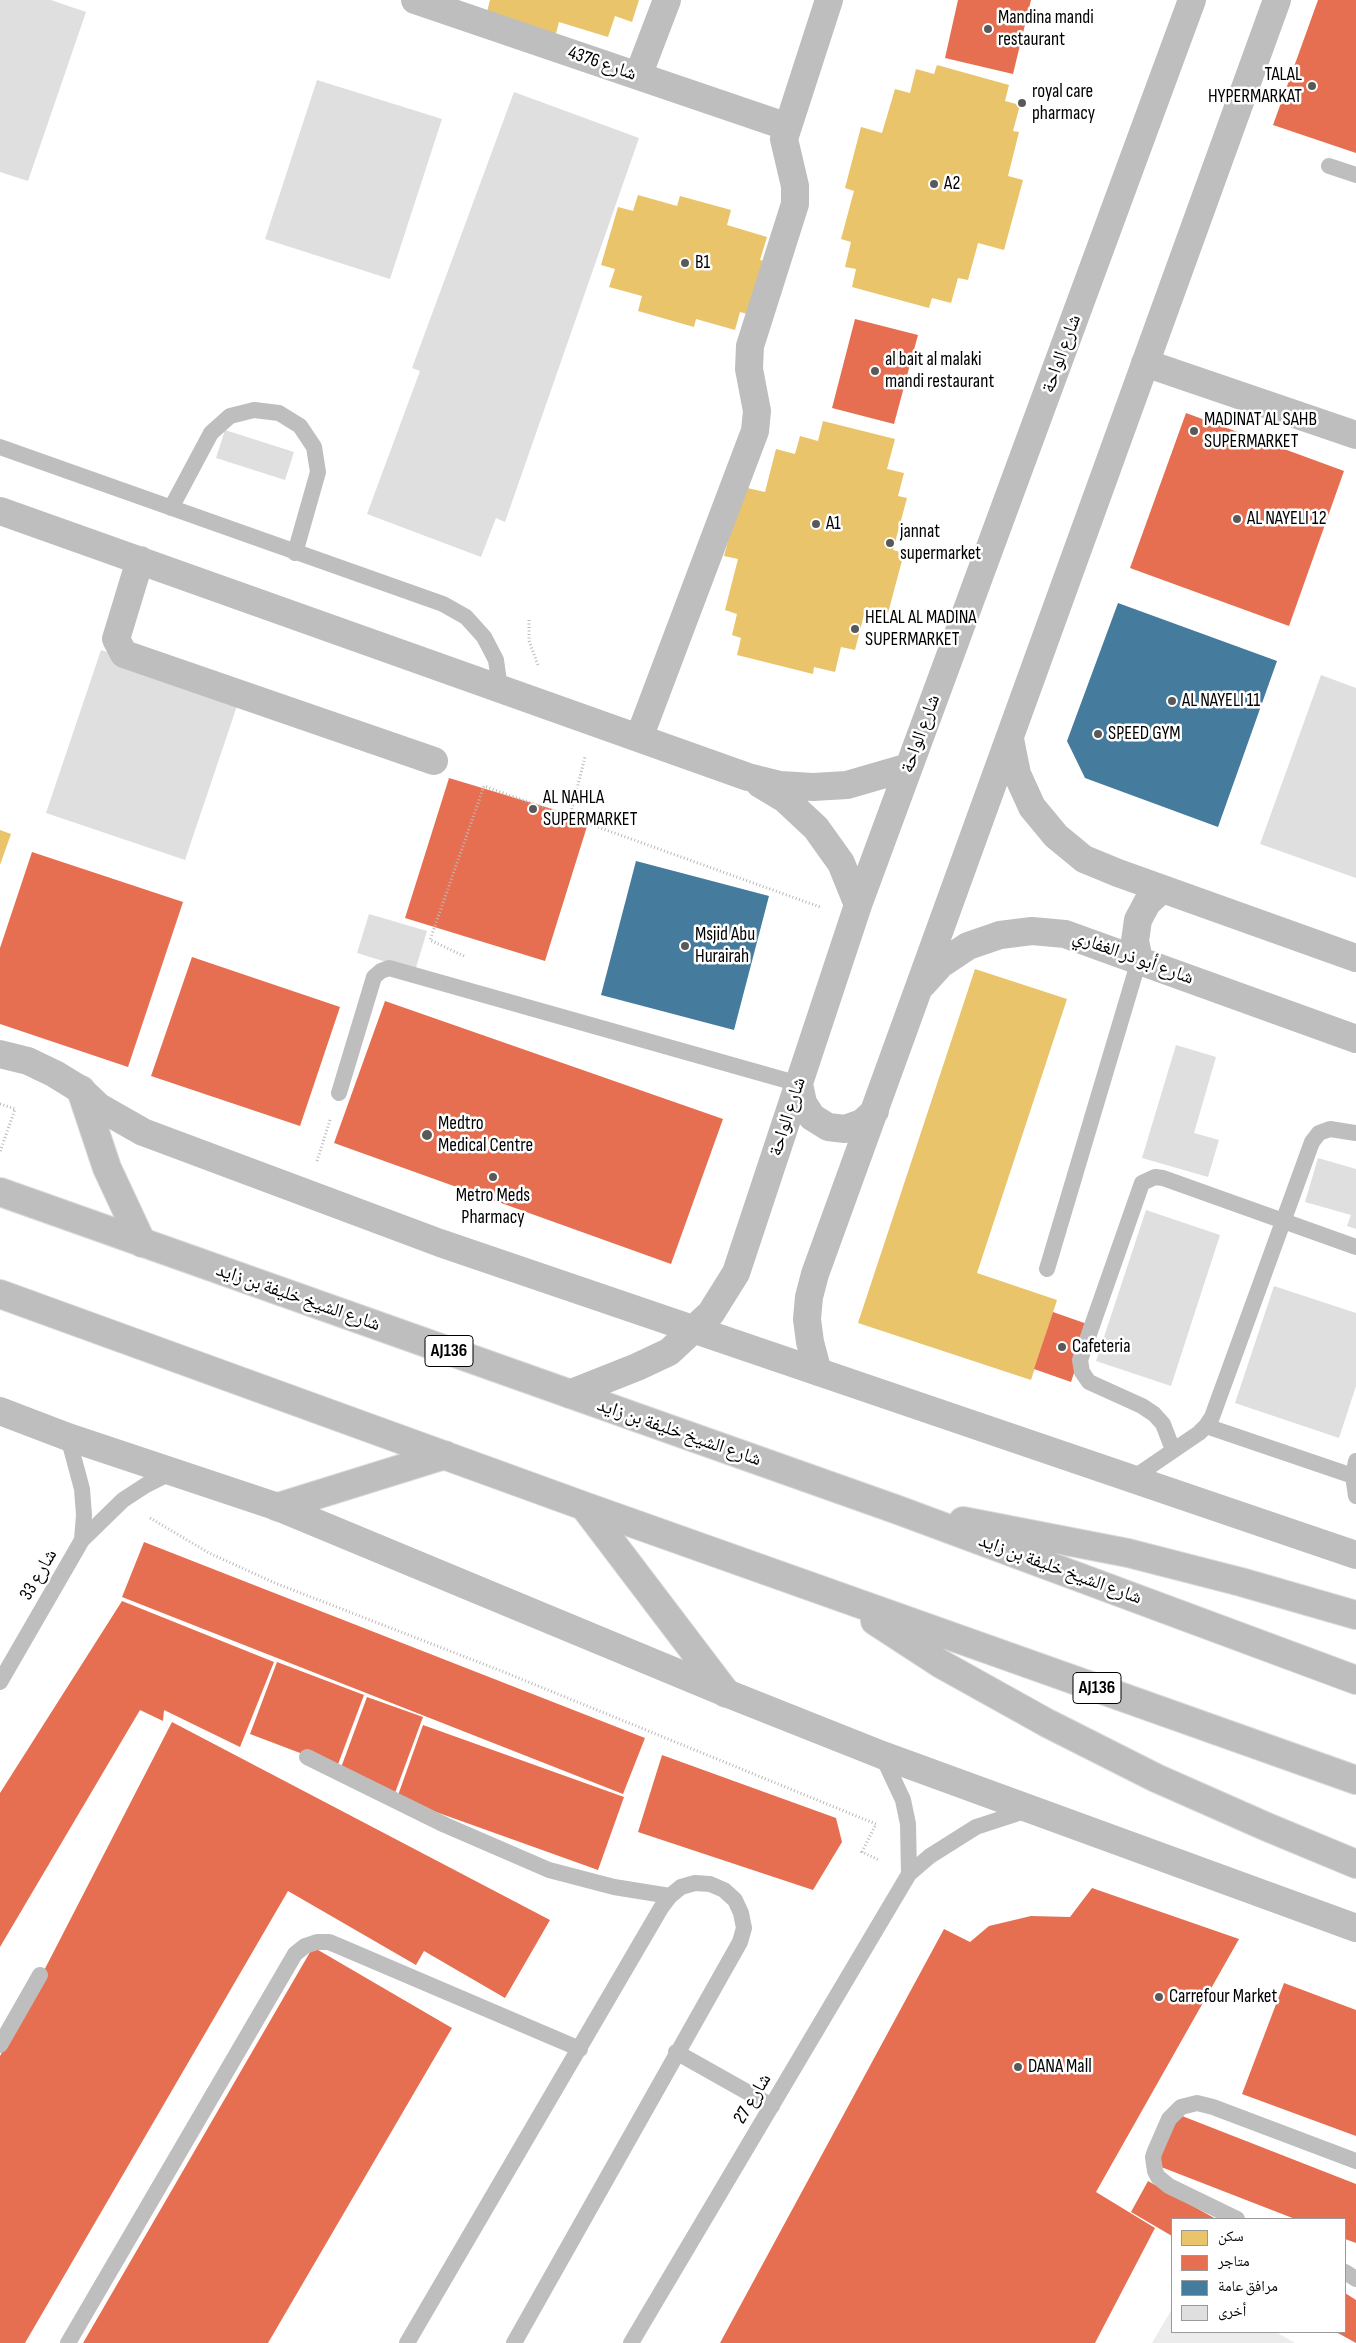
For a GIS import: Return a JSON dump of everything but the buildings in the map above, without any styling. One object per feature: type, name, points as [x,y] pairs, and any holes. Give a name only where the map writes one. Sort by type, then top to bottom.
[{"type":"street","name":"شارع 4376","points":[[415,0],[788,127]]},
{"type":"street","points":[[638,76],[667,0]]},
{"type":"street","points":[[639,738],[755,430],[757,411],[749,369],[750,346],[795,204],[796,186],[784,139],[829,0]]},
{"type":"street","name":"شارع الواحة","points":[[569,1394],[669,1352],[695,1330],[711,1313],[736,1273],[858,905],[1192,0]]},
{"type":"street","points":[[818,1372],[810,1342],[807,1319],[809,1297],[918,989],[1277,0]]},
{"type":"street","points":[[1145,363],[1356,435]]},
{"type":"street","points":[[0,511],[748,777],[780,785],[813,787],[847,785],[909,767]]},
{"type":"street","points":[[140,560],[116,639],[117,645],[124,654],[434,761]]},
{"type":"street","points":[[1010,739],[1017,774],[1032,807],[1056,836],[1084,859],[1162,889],[1356,958]]},
{"type":"street","points":[[748,777],[785,799],[816,828],[841,863],[858,905]]},
{"type":"street","points":[[1139,960],[1135,941],[1138,920],[1148,903],[1162,889]]},
{"type":"street","name":"شارع أبو ذر الغفاري","points":[[918,989],[948,960],[968,946],[1000,934],[1032,931],[1066,934],[1356,1040]]},
{"type":"street","points":[[0,1054],[28,1061],[55,1074],[81,1090],[100,1107],[143,1132],[440,1242],[1356,1555]]},
{"type":"street","points":[[799,1084],[803,1103],[812,1117],[828,1127],[845,1129],[862,1123],[875,1111]]},
{"type":"street","points":[[81,1090],[107,1168],[142,1243]]},
{"type":"street","name":"شارع الشيخ خليفة بن زايد","points":[[0,1192],[898,1510],[1356,1680]]},
{"type":"street","name":"AJ136","points":[[0,1294],[584,1506],[1356,1780]]},
{"type":"street","points":[[0,1411],[68,1437],[278,1507],[726,1693],[882,1755],[1356,1928]]},
{"type":"street","points":[[278,1507],[445,1455]]},
{"type":"street","points":[[584,1506],[726,1693]]},
{"type":"street","points":[[898,1510],[1013,1529],[1128,1554],[1241,1582],[1356,1615]]},
{"type":"street","points":[[839,1596],[941,1664],[1047,1723],[1165,1781],[1267,1828],[1356,1864]]},
{"type":"lane","points":[[1329,166],[1356,175]]},
{"type":"lane","points":[[171,508],[211,433],[230,416],[254,410],[279,414],[300,426],[314,447],[318,472],[295,553]]},
{"type":"lane","points":[[0,446],[295,553],[443,604],[466,617],[484,637],[496,660],[500,689]]},
{"type":"lane","points":[[1047,1269],[1139,960]]},
{"type":"lane","points":[[339,1093],[374,978],[381,971],[389,968],[799,1084]]},
{"type":"lane","points":[[1133,1478],[1199,1433],[1212,1417],[1312,1142],[1319,1134],[1330,1129],[1356,1133]]},
{"type":"lane","points":[[1173,1450],[1163,1424],[1154,1414],[1089,1382],[1082,1372],[1080,1360],[1142,1183],[1156,1177],[1162,1178],[1356,1247]]},
{"type":"lane","points":[[1206,1426],[1355,1468],[1356,1496]]},
{"type":"lane","name":"شارع 33","points":[[68,1437],[82,1489],[84,1515],[82,1540]]},
{"type":"lane","name":"شارع 33","points":[[0,1682],[82,1540],[123,1500],[146,1485],[172,1472]]},
{"type":"lane","points":[[882,1755],[902,1800],[908,1824],[909,1874]]},
{"type":"lane","points":[[307,1757],[444,1825],[549,1870],[614,1887],[670,1896]]},
{"type":"lane","name":"شارع 27","points":[[631,2343],[909,1874],[930,1856],[976,1827],[1029,1809]]},
{"type":"lane","points":[[407,2343],[670,1896],[681,1888],[695,1884],[710,1884],[724,1890],[735,1900],[742,1913],[744,1928],[740,1942],[676,2052],[514,2343]]},
{"type":"lane","points":[[68,2343],[295,1954],[305,1946],[317,1942],[335,1945],[580,2048]]},
{"type":"lane","points":[[0,2045],[6,2020],[40,1975]]},
{"type":"lane","points":[[676,2052],[772,2106]]},
{"type":"lane","points":[[1235,2218],[1169,2186],[1154,2171],[1153,2157],[1155,2151],[1170,2119],[1180,2107],[1196,2103],[1213,2108],[1356,2161]]},
{"type":"path","points":[[570,816],[593,722]]},
{"type":"path","points":[[482,994],[488,967],[430,940],[484,786],[821,907]]},
{"type":"path","points":[[308,1193],[339,1093]]},
{"type":"path","points":[[0,1104],[14,1109],[0,1152]]},
{"type":"path","points":[[123,1500],[209,1553],[275,1583],[504,1672],[876,1824],[862,1852],[909,1874]]},
{"type":"shaded area","points":[[1171,2311],[1171,2333],[1278,2333],[1295,2343],[1152,2343]]},
{"type":"place","name":"Mandina mandi restaurant","points":[[988,29]]},
{"type":"place","name":"TALAL HYPERMARKAT","points":[[1312,86]]},
{"type":"place","name":"royal care pharmacy","points":[[1022,103]]},
{"type":"place","name":"A2","points":[[934,184]]},
{"type":"place","name":"B1","points":[[685,263]]},
{"type":"place","name":"al bait al malaki mandi restaurant","points":[[875,371]]},
{"type":"place","name":"MADINAT AL SAHB SUPERMARKET","points":[[1194,431]]},
{"type":"place","name":"AL NAYELI 12","points":[[1237,519]]},
{"type":"place","name":"A1","points":[[816,524]]},
{"type":"place","name":"jannat supermarket","points":[[890,543]]},
{"type":"place","name":"HELAL AL MADINA SUPERMARKET","points":[[855,629]]},
{"type":"place","name":"AL NAYELI 11","points":[[1172,701]]},
{"type":"place","name":"SPEED GYM","points":[[1098,734]]},
{"type":"place","name":"AL NAHLA SUPERMARKET","points":[[533,809]]},
{"type":"place","name":"Msjid Abu Hurairah","points":[[685,946]]},
{"type":"place","name":"Medtro Medical Centre","points":[[427,1135]]},
{"type":"place","name":"Metro Meds Pharmacy","points":[[493,1177]]},
{"type":"place","name":"Cafeteria","points":[[1062,1347]]},
{"type":"place","name":"Carrefour Market","points":[[1159,1997]]},
{"type":"place","name":"DANA Mall","points":[[1018,2067]]}]
